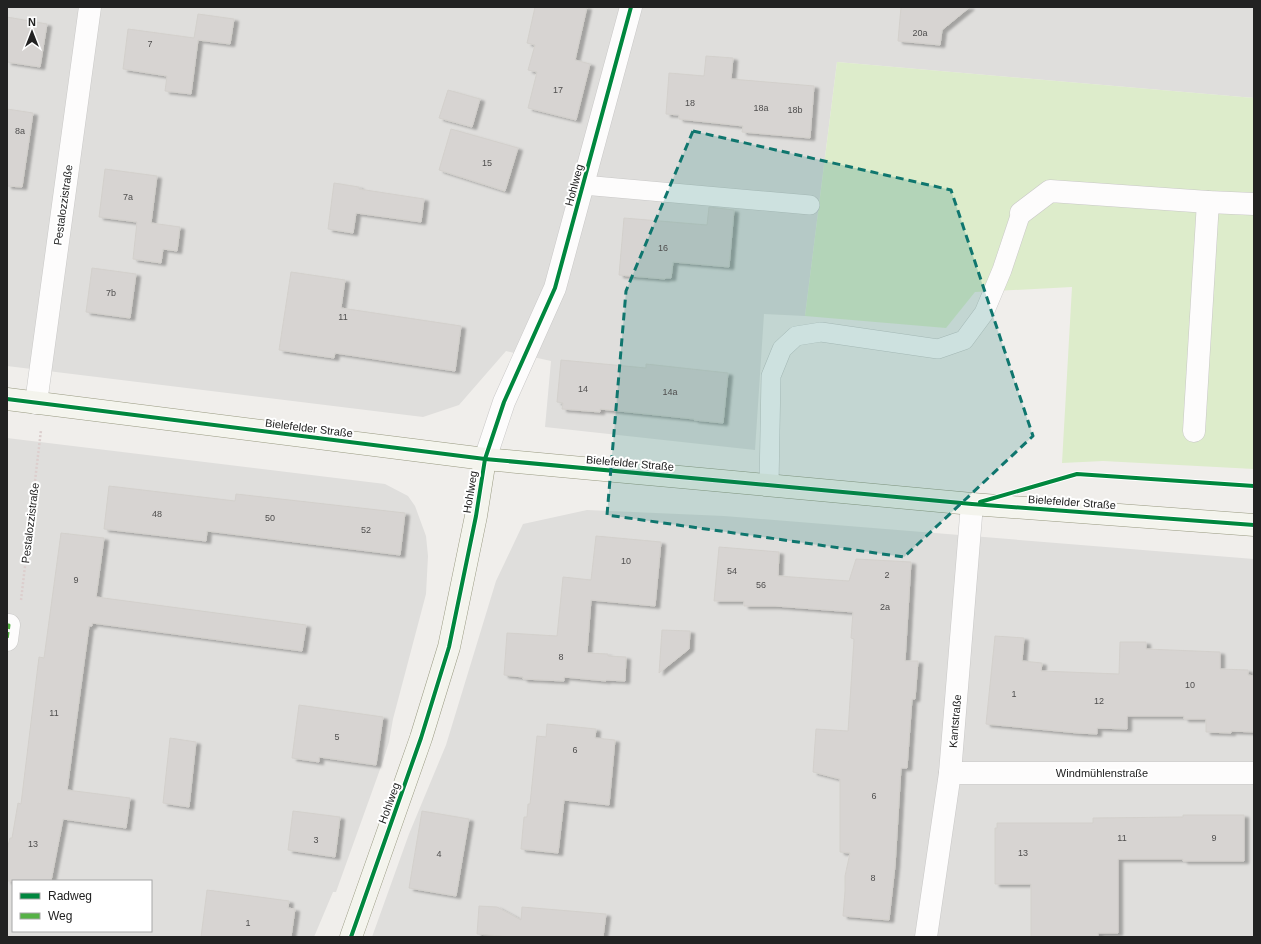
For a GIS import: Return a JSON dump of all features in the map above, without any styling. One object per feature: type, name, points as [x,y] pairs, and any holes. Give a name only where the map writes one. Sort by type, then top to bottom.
[{"type":"main road","name":"Bielefelder Straße","points":[[7,400],[485,459],[972,504],[1254,525]]},
{"type":"main road","name":"Hohlweg","points":[[350,937],[421,738],[449,647],[476,516],[485,459]]},
{"type":"street","name":"Pestalozzistraße","points":[[40,403],[90,7]]},
{"type":"street","name":"Hohlweg","points":[[485,459],[504,402],[554,288],[631,7]]},
{"type":"street","points":[[1021,213],[1050,191],[1254,204]]},
{"type":"street","points":[[1194,430],[1208,202]]},
{"type":"street","name":"Kantstraße","points":[[926,937],[950,773],[972,504]]},
{"type":"street","name":"Windmühlenstraße","points":[[950,773],[1254,773]]},
{"type":"lane","points":[[583,185],[810,205]]},
{"type":"lane","points":[[768,485],[771,376],[782,349],[796,336],[821,332],[938,349],[964,340],[984,313],[1002,270],[1021,213]]},
{"type":"highlighted area","points":[[693,131],[951,190],[1033,436],[904,557],[607,515],[626,291]]},
{"type":"shaded area","points":[[7,7],[1254,7],[1254,98],[837,62],[805,316],[764,314],[755,450],[545,427],[551,361],[506,351],[459,405],[423,417],[7,366]]},
{"type":"shaded area","points":[[7,438],[385,484],[408,496],[415,506],[426,536],[428,556],[426,594],[383,761],[336,892],[333,892],[314,937],[7,937]]},
{"type":"shaded area","points":[[587,510],[724,516],[1254,559],[1254,937],[372,937],[409,834],[446,745],[496,581],[523,524]]},
{"type":"green space","points":[[837,62],[1254,98],[1254,469],[1103,461],[1062,463],[1072,287],[975,292],[946,328],[805,316]]},
{"type":"building","points":[[535,7],[587,7],[575,60],[590,64],[576,120],[528,108],[537,72],[528,70],[535,45],[527,43]]},
{"type":"building","points":[[901,7],[970,7],[942,30],[940,45],[898,41]]},
{"type":"building","points":[[198,14],[234,19],[230,44],[198,40],[191,94],[165,91],[167,76],[123,69],[128,29],[194,38]]},
{"type":"building","points":[[7,17],[47,24],[40,67],[7,62]]},
{"type":"building","points":[[706,56],[733,58],[731,79],[814,86],[810,138],[742,132],[743,126],[679,119],[679,115],[666,114],[669,73],[704,76]]},
{"type":"building","points":[[448,90],[480,99],[472,127],[439,118]]},
{"type":"building","points":[[7,109],[33,113],[22,187],[7,186]]},
{"type":"building","points":[[451,129],[518,148],[505,191],[439,170]]},
{"type":"building","points":[[105,169],[157,176],[151,223],[180,227],[177,251],[163,249],[161,263],[133,259],[137,222],[99,217]]},
{"type":"building","points":[[334,183],[359,187],[359,189],[424,199],[421,222],[356,213],[353,233],[328,229]]},
{"type":"building","points":[[709,207],[734,210],[729,267],[673,262],[671,278],[665,279],[619,275],[624,218],[707,225]]},
{"type":"building","points":[[92,268],[136,274],[130,318],[86,312]]},
{"type":"building","points":[[291,272],[345,280],[341,308],[461,326],[455,371],[335,353],[334,358],[279,350]]},
{"type":"building","points":[[561,360],[646,368],[646,364],[728,373],[723,423],[600,409],[600,412],[562,409],[563,403],[557,402]]},
{"type":"building","points":[[109,486],[235,501],[236,494],[405,513],[400,555],[207,531],[206,541],[104,529]]},
{"type":"building","points":[[61,533],[104,538],[96,597],[306,625],[302,651],[92,623],[92,626],[89,626],[67,790],[130,798],[126,828],[63,819],[51,880],[7,881],[7,850],[10,838],[12,838],[18,803],[21,804],[39,657],[44,658]]},
{"type":"building","points":[[596,536],[661,542],[655,606],[591,600],[587,653],[626,657],[625,681],[606,681],[564,677],[564,681],[523,679],[523,677],[504,675],[507,633],[557,636],[563,577],[591,580]]},
{"type":"building","points":[[719,547],[779,552],[778,576],[849,581],[856,559],[911,562],[905,661],[918,661],[915,699],[912,699],[907,768],[901,768],[895,866],[889,920],[843,916],[845,876],[850,853],[840,852],[840,779],[813,772],[816,729],[848,731],[854,639],[851,638],[853,612],[775,606],[744,606],[744,601],[714,601]]},
{"type":"building","points":[[662,630],[690,631],[689,649],[659,673]]},
{"type":"building","points":[[995,636],[1024,638],[1022,661],[1042,663],[1041,671],[1119,674],[1120,642],[1146,642],[1146,649],[1220,652],[1220,669],[1248,670],[1248,675],[1254,676],[1254,732],[1206,732],[1206,719],[1184,719],[1184,716],[1127,716],[1127,729],[1097,728],[1097,734],[986,724]]},
{"type":"building","points":[[299,705],[383,717],[376,765],[319,757],[319,762],[292,758]]},
{"type":"building","points":[[547,724],[596,729],[595,738],[615,740],[609,805],[564,800],[558,853],[521,849],[524,817],[527,817],[528,804],[530,804],[537,736],[546,737]]},
{"type":"building","points":[[170,738],[196,742],[189,807],[163,803]]},
{"type":"building","points":[[293,811],[340,817],[335,857],[288,850]]},
{"type":"building","points":[[422,811],[469,819],[456,896],[409,888]]},
{"type":"building","points":[[1183,815],[1244,815],[1244,861],[1118,859],[1118,933],[1098,933],[1098,937],[1031,937],[1031,884],[995,884],[995,828],[997,828],[997,823],[1093,823],[1093,818],[1183,817]]},
{"type":"building","points":[[207,890],[289,901],[288,908],[295,909],[291,937],[201,937]]},
{"type":"building","points":[[479,906],[497,907],[521,920],[522,907],[606,914],[603,937],[512,937],[477,934]]},
{"type":"marked path","points":[[7,625],[9,625],[7,640]]},
{"type":"cycle path","points":[[351,937],[421,738],[449,647],[476,516],[485,459],[504,402],[555,288],[631,7]]},
{"type":"cycle path","points":[[7,399],[485,459],[972,504],[1254,525]]},
{"type":"cycle path","points":[[980,502],[1077,474],[1254,486]]}]
